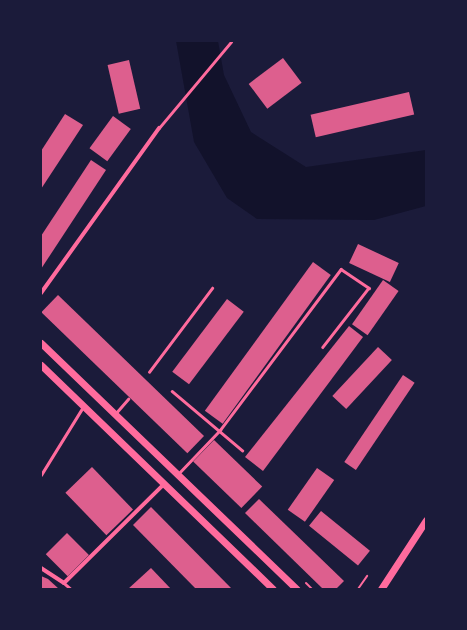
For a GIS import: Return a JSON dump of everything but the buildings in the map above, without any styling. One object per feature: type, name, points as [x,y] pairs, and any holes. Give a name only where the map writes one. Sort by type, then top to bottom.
[{"type":"main road","points":[[41,343],[296,589]]},
{"type":"main road","points":[[41,365],[273,589]]},
{"type":"main road","points":[[381,589],[426,520]]},
{"type":"street","points":[[41,293],[159,128]]},
{"type":"street","points":[[41,568],[64,583],[164,484]]},
{"type":"lane","points":[[159,128],[231,42]]},
{"type":"lane","points":[[178,475],[220,430],[341,269],[369,288],[323,347]]},
{"type":"lane","points":[[149,372],[212,288]]},
{"type":"lane","points":[[172,391],[242,450]]},
{"type":"lane","points":[[115,414],[128,399]]},
{"type":"lane","points":[[41,475],[84,406]]},
{"type":"lane","points":[[64,583],[70,589]]},
{"type":"path","points":[[358,589],[368,576]]},
{"type":"path","points":[[306,583],[312,589]]},
{"type":"shaded area","points":[[176,41],[218,41],[224,75],[251,132],[306,167],[426,150],[426,206],[374,220],[257,219],[227,198],[194,142]]}]
